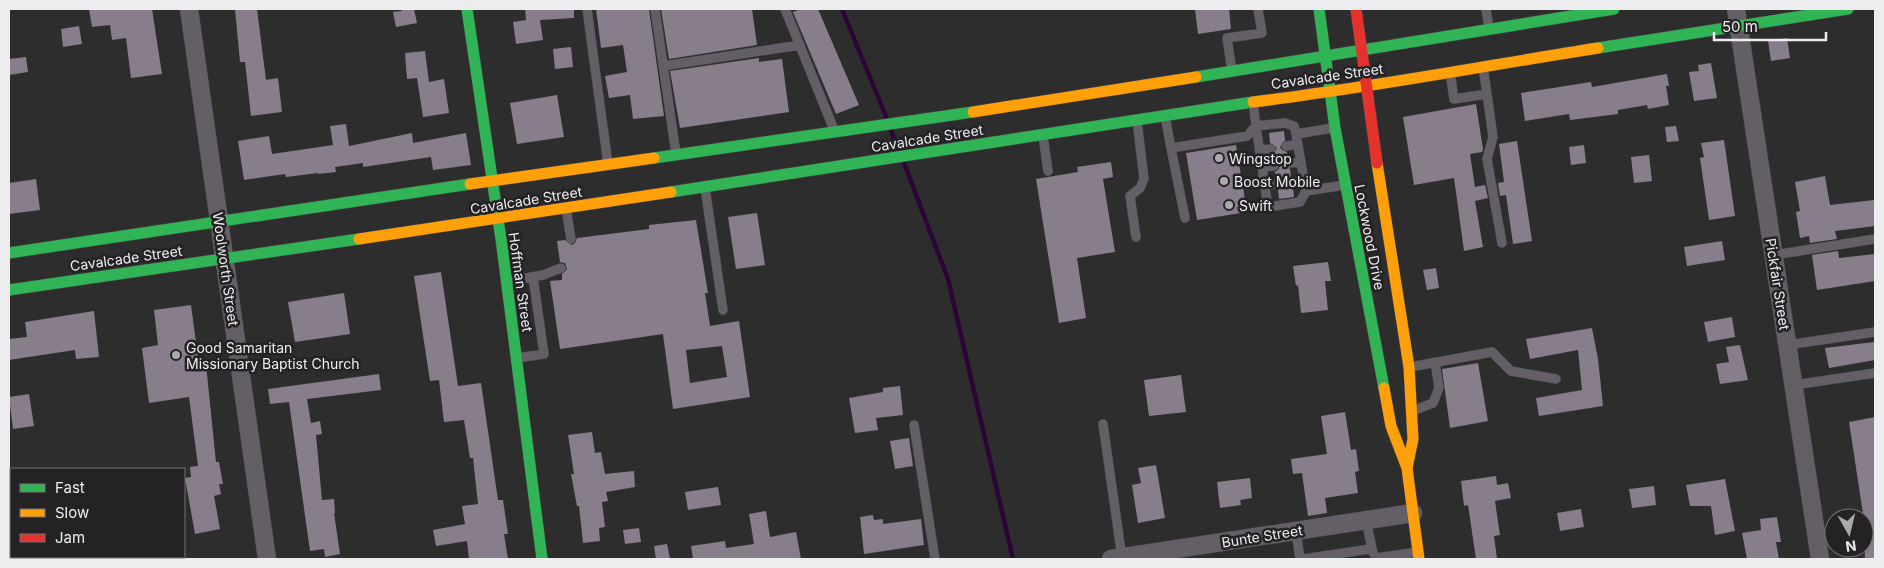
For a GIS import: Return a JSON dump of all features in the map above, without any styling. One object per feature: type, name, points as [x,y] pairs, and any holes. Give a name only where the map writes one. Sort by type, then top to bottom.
[{"type":"main road","name":"Hoffman Street","points":[[467,9],[498,219],[542,559]]},
{"type":"main road","name":"Lockwood Drive","points":[[1319,9],[1335,128],[1345,185],[1391,426],[1407,468],[1419,556]]},
{"type":"main road","name":"Lockwood Drive","points":[[1356,9],[1365,87],[1409,367],[1413,439],[1407,468]]},
{"type":"main road","name":"Cavalcade Street","points":[[9,253],[219,220],[676,155],[777,145],[836,132],[1048,104],[1232,71],[1489,29],[1567,12],[1614,9]]},
{"type":"main road","name":"Cavalcade Street","points":[[9,290],[706,188],[782,171],[914,156],[1049,131],[1330,93],[1737,17],[1848,9]]},
{"type":"main road","points":[[1372,327],[1402,321]]},
{"type":"street","name":"Woolworth Street","points":[[189,9],[267,559]]},
{"type":"street","name":"Pickfair Street","points":[[1737,17],[1820,559]]},
{"type":"street","name":"Bunte Street","points":[[1117,558],[1413,513]]},
{"type":"lane","points":[[587,9],[608,165]]},
{"type":"lane","points":[[654,9],[676,155]]},
{"type":"lane","points":[[785,9],[836,132]]},
{"type":"lane","points":[[1232,71],[1228,38],[1262,33],[1258,9]]},
{"type":"lane","points":[[1486,9],[1489,29]]},
{"type":"lane","points":[[663,66],[800,45]]},
{"type":"lane","points":[[1482,66],[1493,137],[1488,159],[1502,243]]},
{"type":"lane","points":[[1450,71],[1454,99],[1486,94]]},
{"type":"lane","points":[[1171,148],[1247,136],[1256,126],[1285,123],[1294,126],[1306,191],[1300,202],[1268,207],[1256,126],[1253,102]]},
{"type":"lane","points":[[1165,116],[1185,218]]},
{"type":"lane","points":[[1136,237],[1130,196],[1140,188],[1144,179],[1137,120]]},
{"type":"lane","points":[[1296,134],[1335,128]]},
{"type":"lane","points":[[1048,171],[1049,131]]},
{"type":"lane","points":[[1286,146],[1298,144]]},
{"type":"lane","points":[[1260,150],[1271,149]]},
{"type":"lane","points":[[1289,163],[1301,162]]},
{"type":"lane","points":[[1262,167],[1274,166]]},
{"type":"lane","points":[[1292,182],[1304,180]]},
{"type":"lane","points":[[1265,186],[1277,184]]},
{"type":"lane","points":[[1306,191],[1345,185]]},
{"type":"lane","points":[[706,188],[723,310]]},
{"type":"lane","points":[[566,209],[571,239]]},
{"type":"lane","points":[[1774,255],[1875,239]]},
{"type":"lane","points":[[506,282],[533,277],[561,268]]},
{"type":"lane","points":[[516,358],[544,354],[533,277]]},
{"type":"lane","points":[[1787,344],[1875,332]]},
{"type":"lane","points":[[1409,367],[1492,352],[1511,371],[1556,379]]},
{"type":"lane","points":[[1412,411],[1433,403],[1439,388],[1435,362]]},
{"type":"lane","points":[[1794,385],[1875,373]]},
{"type":"lane","points":[[1103,424],[1117,558]]},
{"type":"lane","points":[[914,425],[935,559]]},
{"type":"lane","points":[[1366,520],[1370,549],[1376,558],[1419,556]]},
{"type":"lane","points":[[1296,531],[1301,559],[1370,549]]},
{"type":"building","points":[[89,9],[152,9],[162,74],[131,78],[126,38],[112,40],[110,25],[92,27]]},
{"type":"building","points":[[235,9],[257,9],[266,80],[278,78],[282,112],[251,116],[245,62],[240,62]]},
{"type":"building","points":[[401,9],[414,9],[417,23],[396,27],[393,12],[402,11]]},
{"type":"building","points":[[525,9],[574,9],[574,18],[540,20],[543,40],[516,44],[513,22],[526,20]]},
{"type":"building","points":[[596,9],[649,9],[664,116],[633,119],[630,95],[609,98],[605,76],[627,72],[623,45],[601,48]]},
{"type":"building","points":[[661,9],[752,9],[757,45],[669,59]]},
{"type":"building","points":[[801,9],[818,9],[859,105],[836,114],[793,12]]},
{"type":"building","points":[[1195,9],[1229,9],[1231,29],[1198,34]]},
{"type":"building","points":[[79,26],[82,44],[63,47],[61,29]]},
{"type":"building","points":[[1787,38],[1790,58],[1771,61],[1768,41]]},
{"type":"building","points":[[571,47],[573,67],[555,69],[553,49]]},
{"type":"building","points":[[425,51],[429,82],[444,79],[449,113],[423,117],[417,78],[407,79],[405,53]]},
{"type":"building","points":[[26,57],[28,72],[9,75],[9,59]]},
{"type":"building","points":[[759,58],[759,62],[782,59],[789,112],[680,128],[670,71]]},
{"type":"building","points":[[1711,63],[1717,98],[1694,101],[1689,72],[1699,71],[1698,65]]},
{"type":"building","points":[[1667,74],[1669,86],[1666,86],[1669,105],[1648,109],[1647,105],[1618,110],[1618,114],[1570,120],[1569,114],[1525,121],[1521,93],[1591,82],[1592,87]]},
{"type":"building","points":[[557,95],[564,137],[517,144],[510,103]]},
{"type":"building","points":[[1476,104],[1483,149],[1482,152],[1470,154],[1475,187],[1485,185],[1488,198],[1475,201],[1483,247],[1464,251],[1454,178],[1414,185],[1403,117]]},
{"type":"building","points":[[346,124],[349,146],[412,133],[413,143],[466,133],[471,165],[433,170],[431,157],[363,167],[363,163],[335,167],[336,172],[286,177],[285,174],[244,180],[238,141],[269,136],[272,154],[333,145],[330,126]]},
{"type":"building","points":[[1676,126],[1679,141],[1667,142],[1665,127]]},
{"type":"building","points":[[1284,131],[1285,140],[1280,147],[1287,152],[1288,157],[1284,160],[1283,164],[1290,169],[1291,176],[1286,183],[1293,188],[1294,197],[1279,199],[1278,190],[1283,183],[1276,178],[1275,172],[1279,169],[1280,165],[1277,161],[1273,160],[1272,155],[1277,148],[1270,143],[1269,133]]},
{"type":"building","points":[[1724,140],[1735,216],[1709,220],[1700,158],[1704,157],[1701,143]]},
{"type":"building","points":[[1517,141],[1532,241],[1513,244],[1506,195],[1500,196],[1498,183],[1504,182],[1499,144]]},
{"type":"building","points":[[1236,145],[1247,212],[1197,220],[1186,153]]},
{"type":"building","points":[[1584,145],[1586,163],[1571,165],[1569,147]]},
{"type":"building","points":[[1649,155],[1652,181],[1634,183],[1631,157]]},
{"type":"building","points":[[1111,162],[1113,177],[1103,179],[1115,252],[1077,258],[1086,318],[1059,323],[1036,179],[1078,172],[1077,167]]},
{"type":"building","points":[[1825,176],[1830,205],[1874,200],[1875,226],[1835,231],[1837,239],[1810,243],[1809,236],[1800,238],[1796,212],[1800,211],[1795,182]]},
{"type":"building","points":[[36,179],[40,210],[9,214],[9,183]]},
{"type":"building","points":[[757,213],[765,265],[736,269],[728,217]]},
{"type":"building","points":[[696,220],[708,293],[705,293],[710,326],[739,321],[750,397],[673,409],[663,334],[560,349],[550,281],[562,280],[562,274],[567,269],[565,263],[560,262],[557,241],[565,240],[572,245],[577,238],[649,229],[649,225]],"holes":[[[722,346],[727,377],[690,383],[686,350]]]},
{"type":"building","points":[[1722,241],[1725,260],[1687,266],[1684,247]]},
{"type":"building","points":[[1838,251],[1839,258],[1875,254],[1875,281],[1817,290],[1812,255]]},
{"type":"building","points":[[1328,262],[1331,281],[1325,281],[1328,310],[1301,313],[1298,285],[1296,286],[1293,266]]},
{"type":"building","points":[[1436,268],[1439,288],[1427,290],[1423,270]]},
{"type":"building","points":[[441,272],[458,386],[481,383],[498,500],[503,500],[508,534],[504,534],[508,559],[469,559],[467,541],[436,546],[433,530],[465,524],[462,506],[478,504],[473,458],[470,458],[464,420],[444,422],[439,380],[430,381],[414,276]]},
{"type":"building","points":[[344,293],[350,334],[295,342],[288,302]]},
{"type":"building","points":[[191,305],[199,365],[206,364],[216,462],[219,462],[223,484],[219,484],[221,494],[214,496],[220,529],[195,534],[185,478],[191,477],[190,467],[198,466],[189,397],[149,403],[142,348],[158,345],[154,310]]},
{"type":"building","points":[[94,311],[99,357],[76,359],[75,350],[9,360],[9,339],[27,337],[25,322]]},
{"type":"building","points":[[1732,317],[1735,337],[1708,342],[1704,322]]},
{"type":"building","points":[[1592,328],[1598,359],[1603,406],[1539,416],[1536,398],[1582,390],[1578,350],[1530,359],[1526,339]]},
{"type":"building","points":[[1874,342],[1875,360],[1829,368],[1825,348]]},
{"type":"building","points":[[1740,345],[1748,380],[1720,384],[1716,364],[1729,362],[1726,347]]},
{"type":"building","points":[[1478,363],[1488,421],[1450,428],[1442,369]]},
{"type":"building","points":[[379,374],[381,390],[307,399],[311,423],[320,421],[322,434],[316,435],[322,500],[334,499],[334,513],[340,554],[325,557],[324,549],[310,551],[289,402],[270,404],[268,389]]},
{"type":"building","points":[[1181,375],[1186,412],[1149,416],[1144,380]]},
{"type":"building","points":[[900,386],[903,415],[876,418],[878,430],[855,433],[849,398],[883,392],[883,388]]},
{"type":"building","points":[[29,394],[34,426],[13,429],[9,397]]},
{"type":"building","points":[[1345,412],[1351,450],[1356,449],[1359,471],[1355,472],[1358,493],[1325,498],[1327,513],[1308,516],[1302,473],[1293,474],[1291,459],[1327,454],[1321,416]]},
{"type":"building","points":[[1875,417],[1875,559],[1865,559],[1874,558],[1874,508],[1862,508],[1849,422]]},
{"type":"building","points":[[592,432],[595,453],[601,452],[605,474],[634,471],[635,487],[606,492],[608,501],[602,502],[605,527],[599,528],[600,541],[583,543],[579,506],[577,506],[571,474],[574,474],[568,435]]},
{"type":"building","points":[[909,438],[913,466],[895,469],[890,441]]},
{"type":"building","points":[[1156,465],[1165,518],[1138,523],[1132,485],[1141,483],[1138,468]]},
{"type":"building","points":[[1496,476],[1497,485],[1508,483],[1511,498],[1495,501],[1500,535],[1494,536],[1497,559],[1476,559],[1468,505],[1464,506],[1461,481]]},
{"type":"building","points":[[1250,478],[1252,498],[1240,500],[1241,505],[1220,508],[1217,482]]},
{"type":"building","points":[[1725,479],[1735,531],[1715,535],[1711,506],[1690,506],[1686,485]]},
{"type":"building","points":[[1654,486],[1656,505],[1632,508],[1629,489]]},
{"type":"building","points":[[718,487],[721,505],[688,510],[685,492]]},
{"type":"building","points":[[1581,509],[1584,527],[1560,531],[1557,513]]},
{"type":"building","points":[[766,511],[770,537],[796,532],[801,559],[693,559],[691,546],[725,541],[726,548],[754,544],[749,514]]},
{"type":"building","points":[[873,515],[874,520],[883,519],[883,524],[921,519],[924,545],[864,554],[860,517]]},
{"type":"building","points":[[1777,517],[1781,542],[1776,542],[1779,559],[1747,559],[1742,533],[1761,530],[1760,519]]},
{"type":"building","points":[[639,528],[641,542],[625,544],[623,530]]},
{"type":"building","points":[[667,544],[670,559],[656,559],[654,546]]},
{"type":"waterway","points":[[842,9],[887,119]]},
{"type":"waterway","points":[[891,131],[898,149]]},
{"type":"waterway","points":[[904,163],[948,279],[1013,559]]},
{"type":"traffic: fast","points":[[467,9],[502,246],[542,559]]},
{"type":"traffic: fast","points":[[1319,9],[1335,128],[1384,388]]},
{"type":"traffic: fast","points":[[1196,77],[1614,9]]},
{"type":"traffic: fast","points":[[1598,48],[1848,9]]},
{"type":"traffic: fast","points":[[671,192],[1253,102]]},
{"type":"traffic: fast","points":[[654,158],[973,112]]},
{"type":"traffic: fast","points":[[9,253],[470,184]]},
{"type":"traffic: fast","points":[[9,290],[359,239]]},
{"type":"traffic: slow","points":[[1253,102],[1383,84],[1598,48]]},
{"type":"traffic: slow","points":[[973,112],[1196,77]]},
{"type":"traffic: slow","points":[[470,184],[654,158]]},
{"type":"traffic: slow","points":[[1377,163],[1409,367],[1413,439],[1407,468]]},
{"type":"traffic: slow","points":[[359,239],[671,192]]},
{"type":"traffic: slow","points":[[1384,388],[1391,426],[1407,468],[1419,559]]},
{"type":"traffic: jam","points":[[1356,9],[1377,163]]},
{"type":"place","name":"Wingstop","points":[[1219,158]]},
{"type":"place","name":"Boost Mobile","points":[[1224,181]]},
{"type":"place","name":"Swift","points":[[1229,205]]},
{"type":"place","name":"Good Samaritan Missionary Baptist Church","points":[[176,355]]}]
